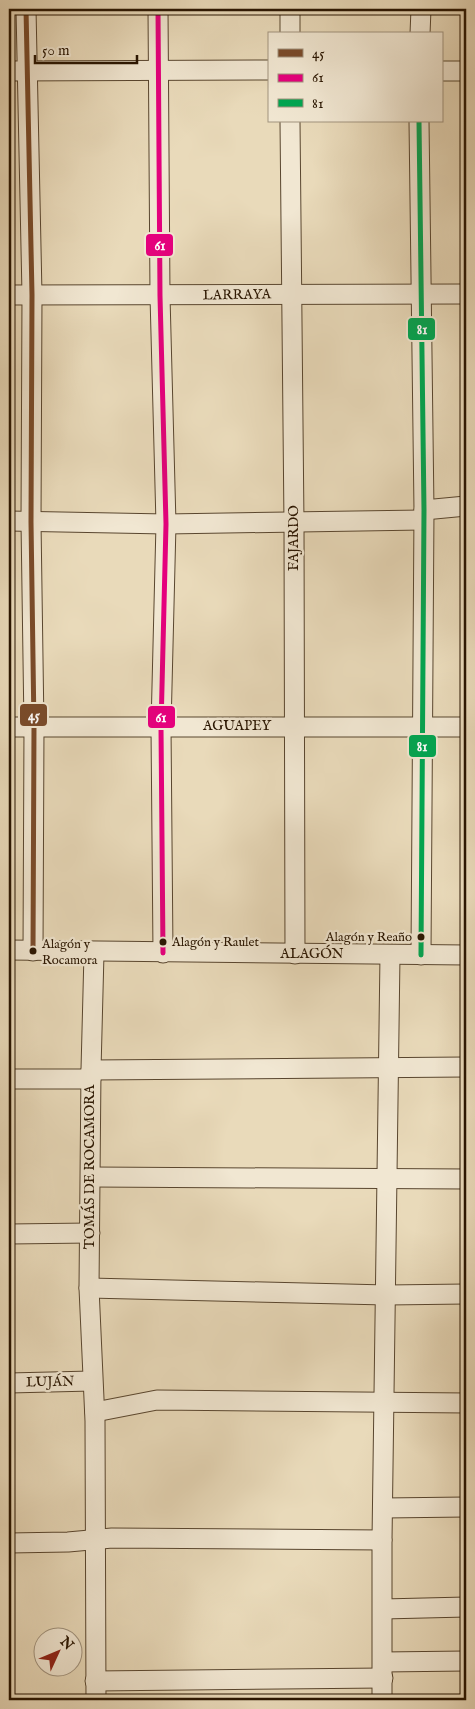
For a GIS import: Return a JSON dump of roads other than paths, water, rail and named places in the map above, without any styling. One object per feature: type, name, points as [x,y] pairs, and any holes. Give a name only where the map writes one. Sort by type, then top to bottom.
[{"type":"street","points":[[26,9],[32,295],[33,951]]},
{"type":"street","points":[[158,9],[160,296],[166,524],[160,727],[163,953]]},
{"type":"street","points":[[290,9],[290,32]]},
{"type":"street","points":[[420,32],[421,9]]},
{"type":"street","points":[[9,71],[268,70]]},
{"type":"street","points":[[442,71],[466,71]]},
{"type":"street","name":"FAJARDO","points":[[290,122],[290,295],[294,524],[295,954]]},
{"type":"street","points":[[420,122],[423,515],[421,955]]},
{"type":"street","name":"LARRAYA","points":[[9,295],[466,294]]},
{"type":"street","points":[[9,521],[294,524],[423,515],[466,506]]},
{"type":"street","name":"AGUAPEY","points":[[9,727],[294,726],[466,728]]},
{"type":"street","name":"ALAGÓN","points":[[9,950],[94,953],[466,955]]},
{"type":"street","name":"TOMÁS DE ROCAMORA","points":[[94,953],[89,1288],[95,1412],[96,1700]]},
{"type":"street","points":[[382,1700],[382,1540],[389,1179],[390,955]]},
{"type":"street","points":[[9,1079],[388,1067],[466,1067]]},
{"type":"street","points":[[92,1177],[466,1179]]},
{"type":"street","points":[[9,1234],[90,1233]]},
{"type":"street","points":[[89,1288],[387,1295],[466,1294]]},
{"type":"street","name":"LUJÁN","points":[[9,1383],[92,1381]]},
{"type":"street","points":[[95,1412],[157,1400],[466,1403]]},
{"type":"street","points":[[384,1508],[466,1507]]},
{"type":"street","points":[[9,1543],[68,1542],[96,1539],[382,1540]]},
{"type":"street","points":[[383,1609],[466,1607]]},
{"type":"street","points":[[96,1681],[383,1670],[466,1661]]},
{"type":"place","name":"Alagón y Reaño","points":[[421,937]]},
{"type":"place","name":"Alagón y Raulet","points":[[163,942]]},
{"type":"place","name":"Alagón y Rocamora","points":[[33,951]]}]
